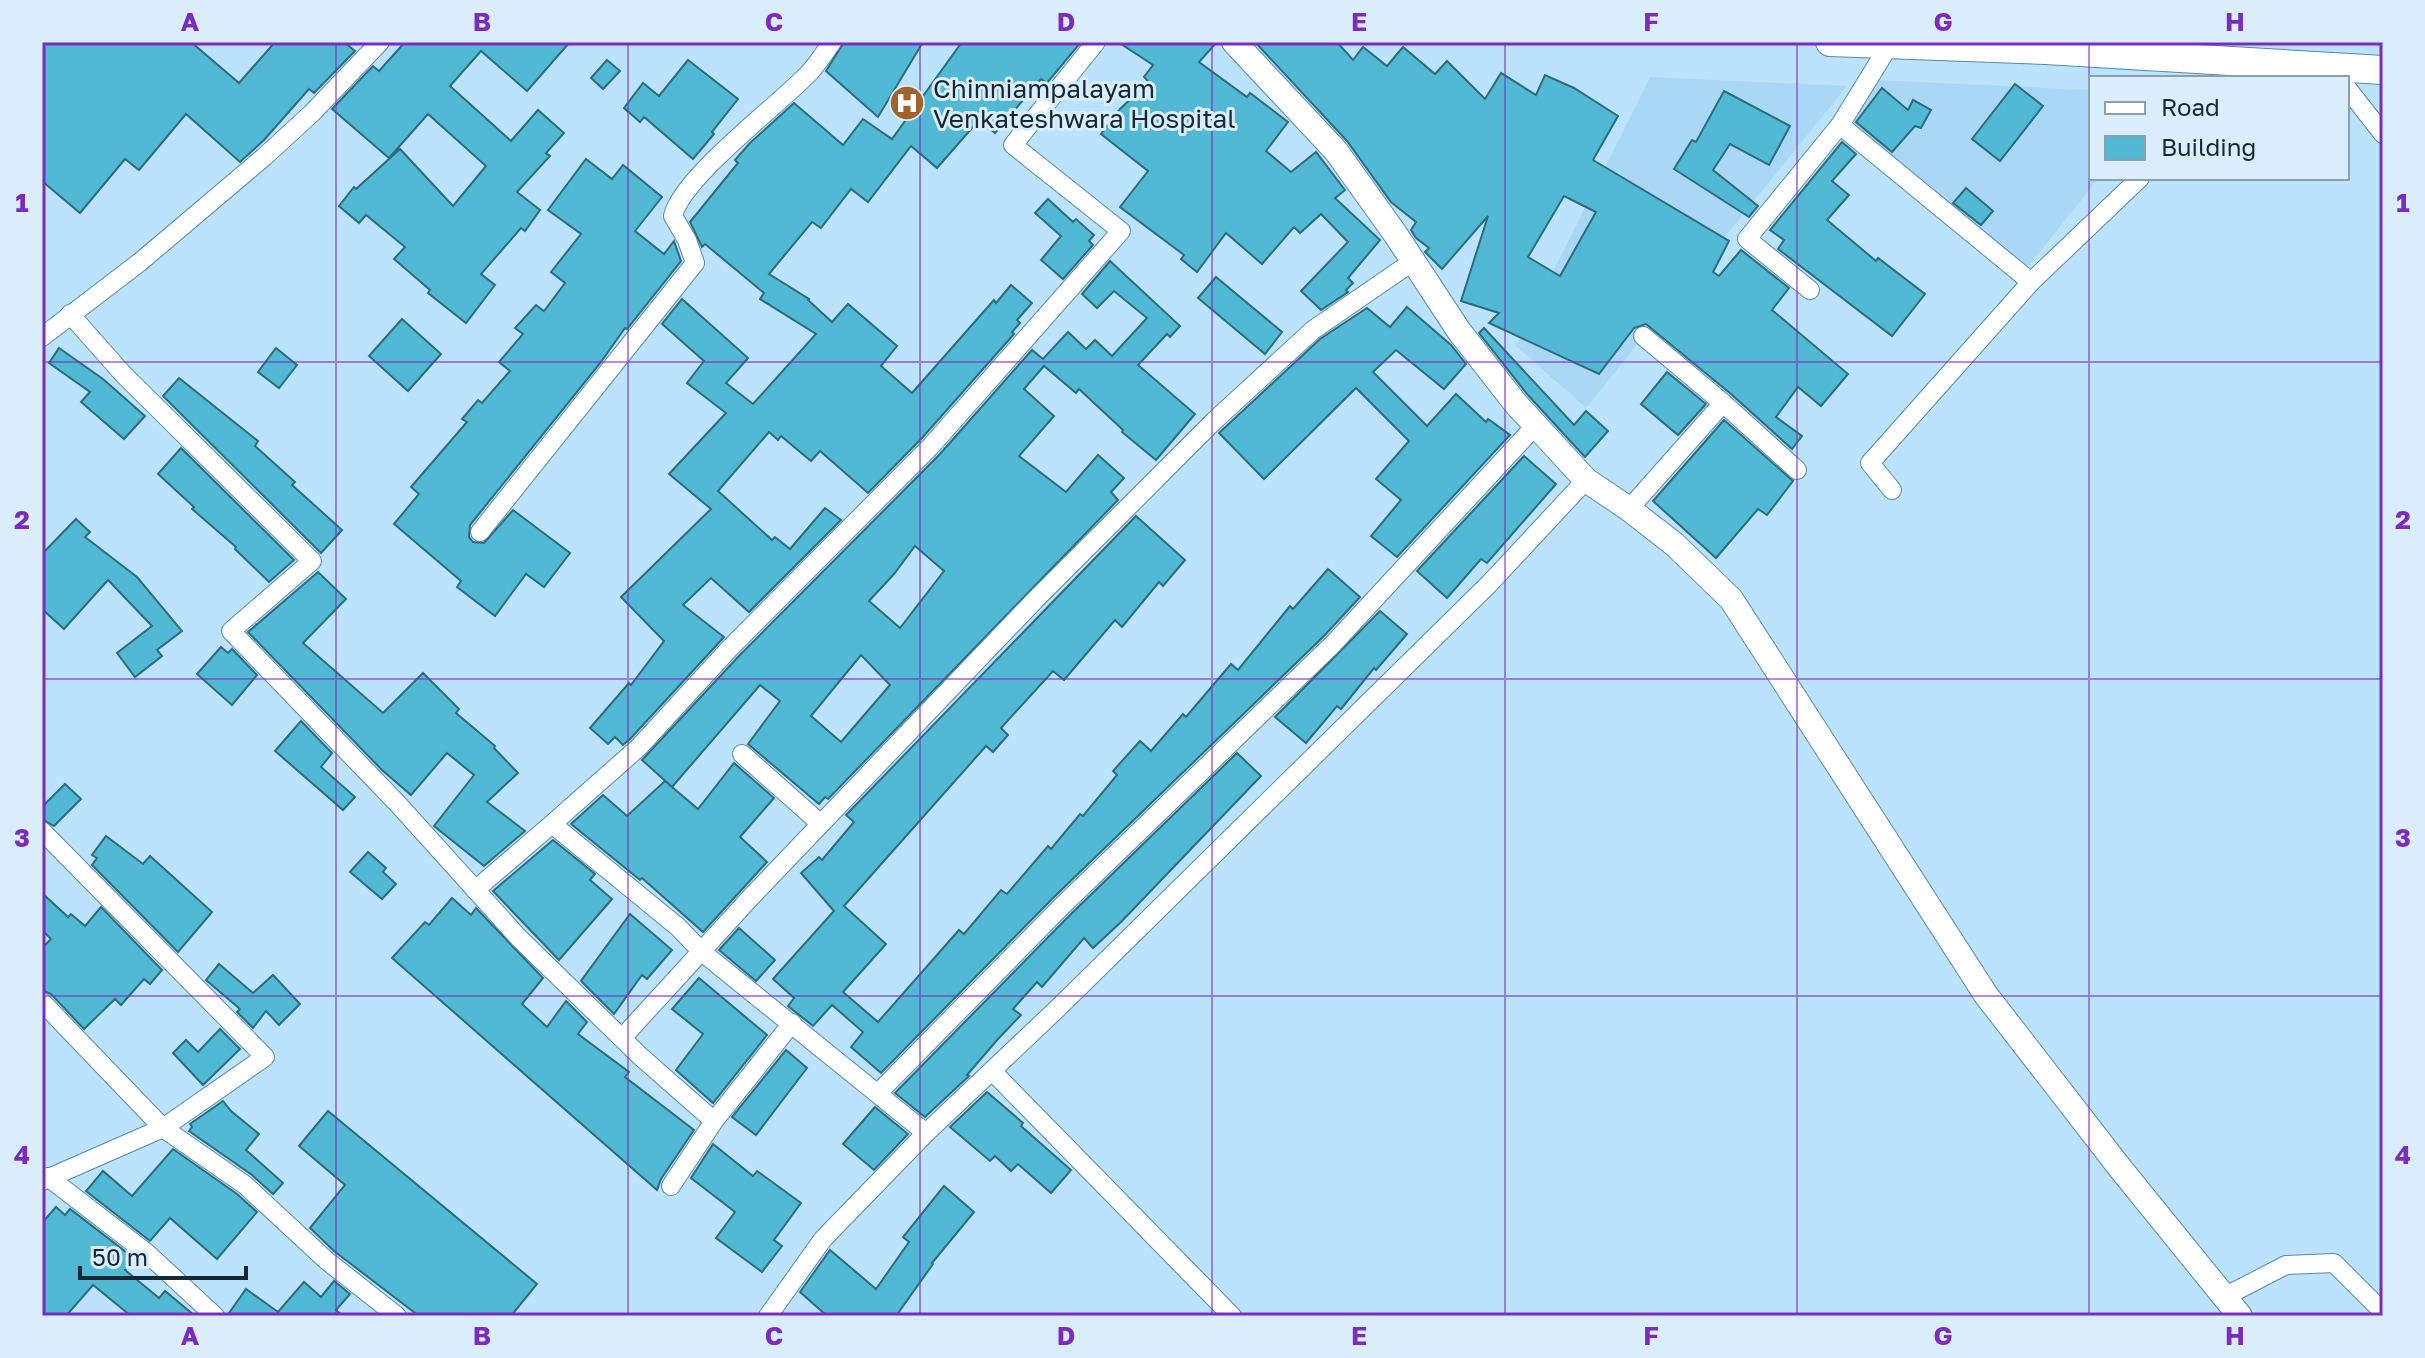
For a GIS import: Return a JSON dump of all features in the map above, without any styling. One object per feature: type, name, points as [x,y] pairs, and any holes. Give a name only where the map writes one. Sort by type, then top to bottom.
[{"type":"main road","points":[[1234,42],[1336,151],[1459,331],[1516,404],[1586,480],[1629,509],[1705,572],[1731,599],[1986,995],[2240,1316]]},
{"type":"main road","points":[[1830,42],[2313,76]]},
{"type":"main road","points":[[2349,76],[2381,70]]},
{"type":"street","points":[[42,337],[140,262],[264,157],[312,113],[380,42]]},
{"type":"street","points":[[480,532],[695,263],[687,240],[673,216],[675,208],[708,167],[811,71],[832,42]]},
{"type":"street","points":[[475,890],[639,747],[729,649],[931,446],[1121,231],[1013,145],[1096,42]]},
{"type":"street","points":[[1810,290],[1747,239],[1840,125],[1890,44]]},
{"type":"street","points":[[2349,91],[2383,134]]},
{"type":"street","points":[[1840,125],[2031,282]]},
{"type":"street","points":[[1892,490],[1870,463],[2031,282],[2138,180]]},
{"type":"street","points":[[622,1038],[738,911],[1036,599],[1214,421],[1313,330],[1412,262]]},
{"type":"street","points":[[70,314],[123,374],[312,561],[231,631],[397,803],[519,938],[622,1038],[714,1121]]},
{"type":"street","points":[[1643,336],[1797,470]]},
{"type":"street","points":[[1629,509],[1723,403]]},
{"type":"street","points":[[878,1093],[1061,907],[1333,644],[1536,425]]},
{"type":"street","points":[[768,1316],[823,1239],[926,1133],[1489,584],[1586,480]]},
{"type":"street","points":[[742,754],[821,824]]},
{"type":"street","points":[[552,824],[678,927],[702,952],[926,1133]]},
{"type":"street","points":[[42,831],[265,1057],[163,1128],[45,1179]]},
{"type":"street","points":[[42,1002],[163,1128],[245,1185],[326,1260],[397,1316]]},
{"type":"street","points":[[671,1186],[714,1121],[792,1023]]},
{"type":"street","points":[[992,1071],[1232,1316]]},
{"type":"street","points":[[45,1179],[148,1254],[215,1316]]},
{"type":"street","points":[[2224,1297],[2286,1265],[2334,1263],[2383,1312]]},
{"type":"shaded area","points":[[1650,77],[1847,86],[1586,408],[1516,346]]},
{"type":"shaded area","points":[[1877,80],[2089,90],[2089,180],[2097,180],[2026,269],[1846,123]]},
{"type":"building","points":[[42,42],[191,42],[239,83],[275,42],[344,42],[355,51],[314,93],[309,89],[240,162],[186,114],[139,170],[125,159],[80,213],[42,181]]},
{"type":"building","points":[[405,42],[570,42],[527,91],[481,51],[450,86],[511,141],[538,110],[564,133],[546,153],[550,156],[517,192],[540,210],[525,231],[521,228],[481,274],[495,285],[466,323],[428,293],[430,290],[394,259],[405,247],[366,215],[359,223],[339,206],[354,187],[356,189],[400,149],[453,206],[486,166],[428,114],[389,158],[332,109],[373,66],[379,71]]},
{"type":"building","points":[[844,42],[923,42],[878,117],[826,71]]},
{"type":"building","points":[[962,42],[1081,42],[1047,83],[1041,79],[995,133],[979,120],[937,168],[911,146],[868,202],[851,189],[821,228],[812,222],[769,274],[809,299],[832,322],[848,304],[897,346],[881,366],[912,393],[1011,285],[1032,303],[1017,320],[1020,323],[1012,332],[1014,334],[922,438],[868,493],[820,451],[811,461],[781,436],[778,440],[769,432],[718,491],[772,540],[775,537],[790,549],[825,508],[841,520],[749,612],[711,578],[683,605],[724,637],[631,738],[623,745],[615,737],[608,744],[590,728],[629,683],[631,685],[664,641],[621,597],[711,509],[669,474],[726,413],[687,383],[704,361],[662,324],[682,299],[748,358],[726,383],[753,404],[816,334],[760,299],[764,293],[705,244],[702,247],[690,222],[738,163],[735,160],[794,103],[843,145],[863,119],[892,139]]},
{"type":"building","points":[[1118,42],[1217,42],[1199,62],[1247,97],[1250,93],[1288,122],[1266,151],[1291,172],[1316,152],[1345,190],[1335,198],[1380,240],[1348,278],[1353,283],[1346,290],[1348,292],[1321,310],[1301,291],[1348,242],[1321,214],[1300,233],[1294,227],[1262,264],[1226,233],[1197,272],[1181,259],[1184,255],[1120,207],[1148,171],[1101,134],[1120,109],[1149,82],[1144,77],[1153,65]]},
{"type":"building","points":[[1255,42],[1337,42],[1353,60],[1363,47],[1387,66],[1403,47],[1435,74],[1447,61],[1485,99],[1501,73],[1536,95],[1545,75],[1574,88],[1618,116],[1593,160],[1729,241],[1713,272],[1719,276],[1741,250],[1789,288],[1772,310],[1848,374],[1821,406],[1798,387],[1776,417],[1802,436],[1792,449],[1646,324],[1634,328],[1599,374],[1489,323],[1499,313],[1461,301],[1488,216],[1442,269],[1425,252],[1429,248],[1411,230],[1416,222],[1391,202],[1347,141]],"holes":[[[1564,196],[1596,212],[1560,276],[1528,257]]]},
{"type":"building","points":[[607,60],[620,71],[603,89],[591,78]]},
{"type":"building","points":[[688,60],[738,99],[693,159],[644,117],[640,122],[624,108],[643,83],[659,96]]},
{"type":"building","points":[[2015,84],[2043,106],[2000,161],[1972,139]]},
{"type":"building","points":[[1882,88],[1908,110],[1913,100],[1931,110],[1921,128],[1915,126],[1892,152],[1856,122]]},
{"type":"building","points":[[1724,91],[1790,126],[1769,165],[1730,144],[1713,170],[1758,206],[1749,217],[1674,169],[1692,140],[1696,142]]},
{"type":"building","points":[[1842,142],[1856,154],[1832,181],[1849,195],[1827,220],[1876,261],[1878,258],[1925,294],[1892,336],[1778,249],[1784,240],[1770,230]]},
{"type":"building","points":[[586,159],[612,179],[623,165],[662,197],[635,231],[664,254],[674,241],[681,261],[470,525],[469,537],[473,542],[484,543],[513,510],[570,553],[544,587],[526,574],[495,616],[457,587],[461,581],[394,524],[419,494],[411,487],[467,422],[462,419],[478,400],[482,403],[510,371],[499,362],[523,334],[515,328],[536,305],[544,311],[565,283],[551,272],[581,234],[548,210]]},
{"type":"building","points":[[1966,188],[1993,211],[1981,225],[1953,203]]},
{"type":"building","points":[[1048,199],[1073,222],[1076,219],[1094,235],[1089,241],[1093,245],[1063,279],[1041,260],[1061,236],[1035,213]]},
{"type":"building","points":[[1110,261],[1180,326],[1170,337],[1167,334],[1138,365],[1195,414],[1156,460],[1122,432],[1079,389],[1076,393],[1044,366],[1024,389],[1054,416],[1019,456],[1066,492],[1098,455],[1124,478],[1111,492],[1118,500],[828,799],[825,797],[819,804],[748,744],[780,701],[760,685],[672,787],[642,760],[738,657],[940,454],[1032,350],[1043,359],[1068,332],[1086,349],[1095,340],[1112,356],[1147,318],[1114,291],[1097,308],[1082,294]],"holes":[[[915,546],[944,571],[900,628],[869,601]],[[861,655],[890,685],[841,742],[811,716]]]},
{"type":"building","points":[[1216,277],[1282,332],[1265,354],[1198,298]]},
{"type":"building","points":[[1407,307],[1451,345],[1466,364],[1444,389],[1396,350],[1373,372],[1427,426],[1456,394],[1486,422],[1488,419],[1510,435],[1397,557],[1371,536],[1401,500],[1376,479],[1409,441],[1356,388],[1264,479],[1219,433],[1320,339],[1367,308],[1390,327]]},
{"type":"building","points":[[402,319],[441,354],[408,391],[369,356]]},
{"type":"building","points":[[1484,328],[1574,425],[1586,411],[1608,431],[1585,457],[1527,394],[1479,333]]},
{"type":"building","points":[[59,348],[103,379],[145,416],[124,439],[81,402],[90,392],[49,363]]},
{"type":"building","points":[[276,348],[297,365],[279,388],[258,372]]},
{"type":"building","points":[[1667,372],[1706,404],[1678,435],[1641,404]]},
{"type":"building","points":[[179,378],[258,441],[255,446],[342,530],[321,553],[163,396]]},
{"type":"building","points":[[1724,420],[1793,481],[1767,515],[1758,509],[1716,558],[1653,501]]},
{"type":"building","points":[[181,448],[294,560],[269,582],[158,474]]},
{"type":"building","points":[[1524,456],[1556,484],[1487,563],[1481,559],[1447,598],[1417,571]]},
{"type":"building","points":[[1136,516],[1185,560],[1163,586],[1159,582],[1122,627],[1115,620],[1064,680],[1053,671],[1001,728],[1008,735],[993,752],[986,746],[844,906],[886,944],[843,992],[878,1022],[959,930],[964,934],[1001,890],[1007,894],[1048,846],[1051,849],[1080,814],[1083,816],[1117,775],[1113,771],[1140,741],[1151,751],[1183,714],[1186,717],[1231,664],[1238,670],[1290,606],[1293,609],[1328,569],[1360,597],[1324,636],[1052,899],[881,1073],[851,1047],[863,1032],[832,1005],[813,1026],[788,1006],[794,998],[773,979],[834,911],[801,873],[819,857],[822,860],[854,822],[846,815]]},
{"type":"building","points":[[76,519],[90,532],[85,537],[137,577],[182,631],[157,650],[162,656],[135,677],[117,653],[152,626],[108,580],[64,629],[42,609],[42,554]]},
{"type":"building","points":[[318,572],[346,599],[303,643],[383,713],[423,673],[459,709],[456,713],[495,746],[518,773],[487,802],[525,831],[484,866],[434,826],[474,775],[447,753],[411,795],[382,770],[248,632]]},
{"type":"building","points":[[1380,611],[1407,634],[1341,709],[1337,706],[1306,743],[1275,717]]},
{"type":"building","points":[[221,647],[228,653],[232,649],[257,675],[232,705],[197,674]]},
{"type":"building","points":[[301,721],[332,753],[321,767],[355,797],[343,810],[275,751]]},
{"type":"building","points":[[1237,753],[1261,776],[1093,948],[1084,938],[1042,987],[1037,982],[1013,1009],[1021,1015],[969,1076],[925,1117],[895,1093],[1069,916]]},
{"type":"building","points":[[734,763],[774,798],[740,837],[767,862],[703,932],[642,878],[640,880],[571,824],[603,795],[627,816],[665,781],[698,809]]},
{"type":"building","points":[[65,784],[81,799],[54,826],[42,819],[42,807]]},
{"type":"building","points":[[106,836],[143,864],[150,856],[212,912],[178,952],[92,865],[97,858],[92,855]]},
{"type":"building","points":[[553,840],[595,874],[590,880],[612,899],[559,960],[493,891]]},
{"type":"building","points":[[368,852],[386,868],[383,872],[396,884],[382,899],[350,872]]},
{"type":"building","points":[[42,893],[68,917],[71,914],[85,926],[101,907],[162,970],[150,984],[144,979],[121,1005],[115,999],[84,1029],[51,994],[42,990],[42,948],[51,939],[42,930]]},
{"type":"building","points":[[452,898],[471,915],[476,908],[543,978],[522,1004],[547,1027],[566,1001],[587,1022],[578,1034],[629,1072],[625,1077],[694,1130],[657,1190],[392,958],[425,922],[429,925]]},
{"type":"building","points":[[630,914],[672,950],[647,979],[642,975],[614,1014],[581,981]]},
{"type":"building","points":[[739,928],[775,960],[756,981],[719,950]]},
{"type":"building","points":[[219,964],[253,993],[273,975],[300,1004],[279,1025],[266,1011],[253,1028],[237,1012],[240,1009],[206,980]]},
{"type":"building","points":[[699,978],[767,1035],[713,1103],[676,1070],[703,1034],[672,1009]]},
{"type":"building","points":[[220,1029],[240,1049],[203,1085],[173,1053],[186,1040],[198,1052]]},
{"type":"building","points":[[786,1050],[807,1068],[756,1135],[732,1117]]},
{"type":"building","points":[[987,1092],[1071,1170],[1051,1193],[1018,1164],[1011,1171],[995,1156],[990,1161],[950,1127]]},
{"type":"building","points":[[223,1101],[259,1134],[246,1150],[283,1183],[273,1194],[252,1175],[189,1131],[192,1127],[190,1124]]},
{"type":"building","points":[[875,1107],[908,1134],[874,1170],[843,1144]]},
{"type":"building","points":[[328,1111],[537,1284],[511,1316],[419,1316],[334,1251],[310,1228],[345,1185],[299,1146]]},
{"type":"building","points":[[713,1144],[753,1176],[757,1171],[801,1203],[774,1240],[782,1246],[762,1272],[716,1238],[735,1212],[691,1178]]},
{"type":"building","points":[[173,1149],[257,1212],[217,1259],[170,1218],[150,1241],[86,1191],[103,1171],[132,1196]]},
{"type":"building","points":[[944,1186],[974,1212],[932,1263],[896,1316],[827,1316],[800,1292],[830,1250],[876,1289],[909,1242],[903,1237]]},
{"type":"building","points":[[56,1207],[65,1215],[70,1209],[135,1259],[125,1270],[159,1298],[165,1291],[195,1316],[131,1316],[93,1285],[66,1316],[42,1316],[42,1223]]},
{"type":"building","points":[[334,1281],[350,1294],[336,1310],[343,1316],[227,1316],[246,1289],[278,1312],[304,1282],[321,1297]]},
{"type":"place","name":"Chinniampalayam Venkateshwara Hospital","points":[[907,103]]}]
